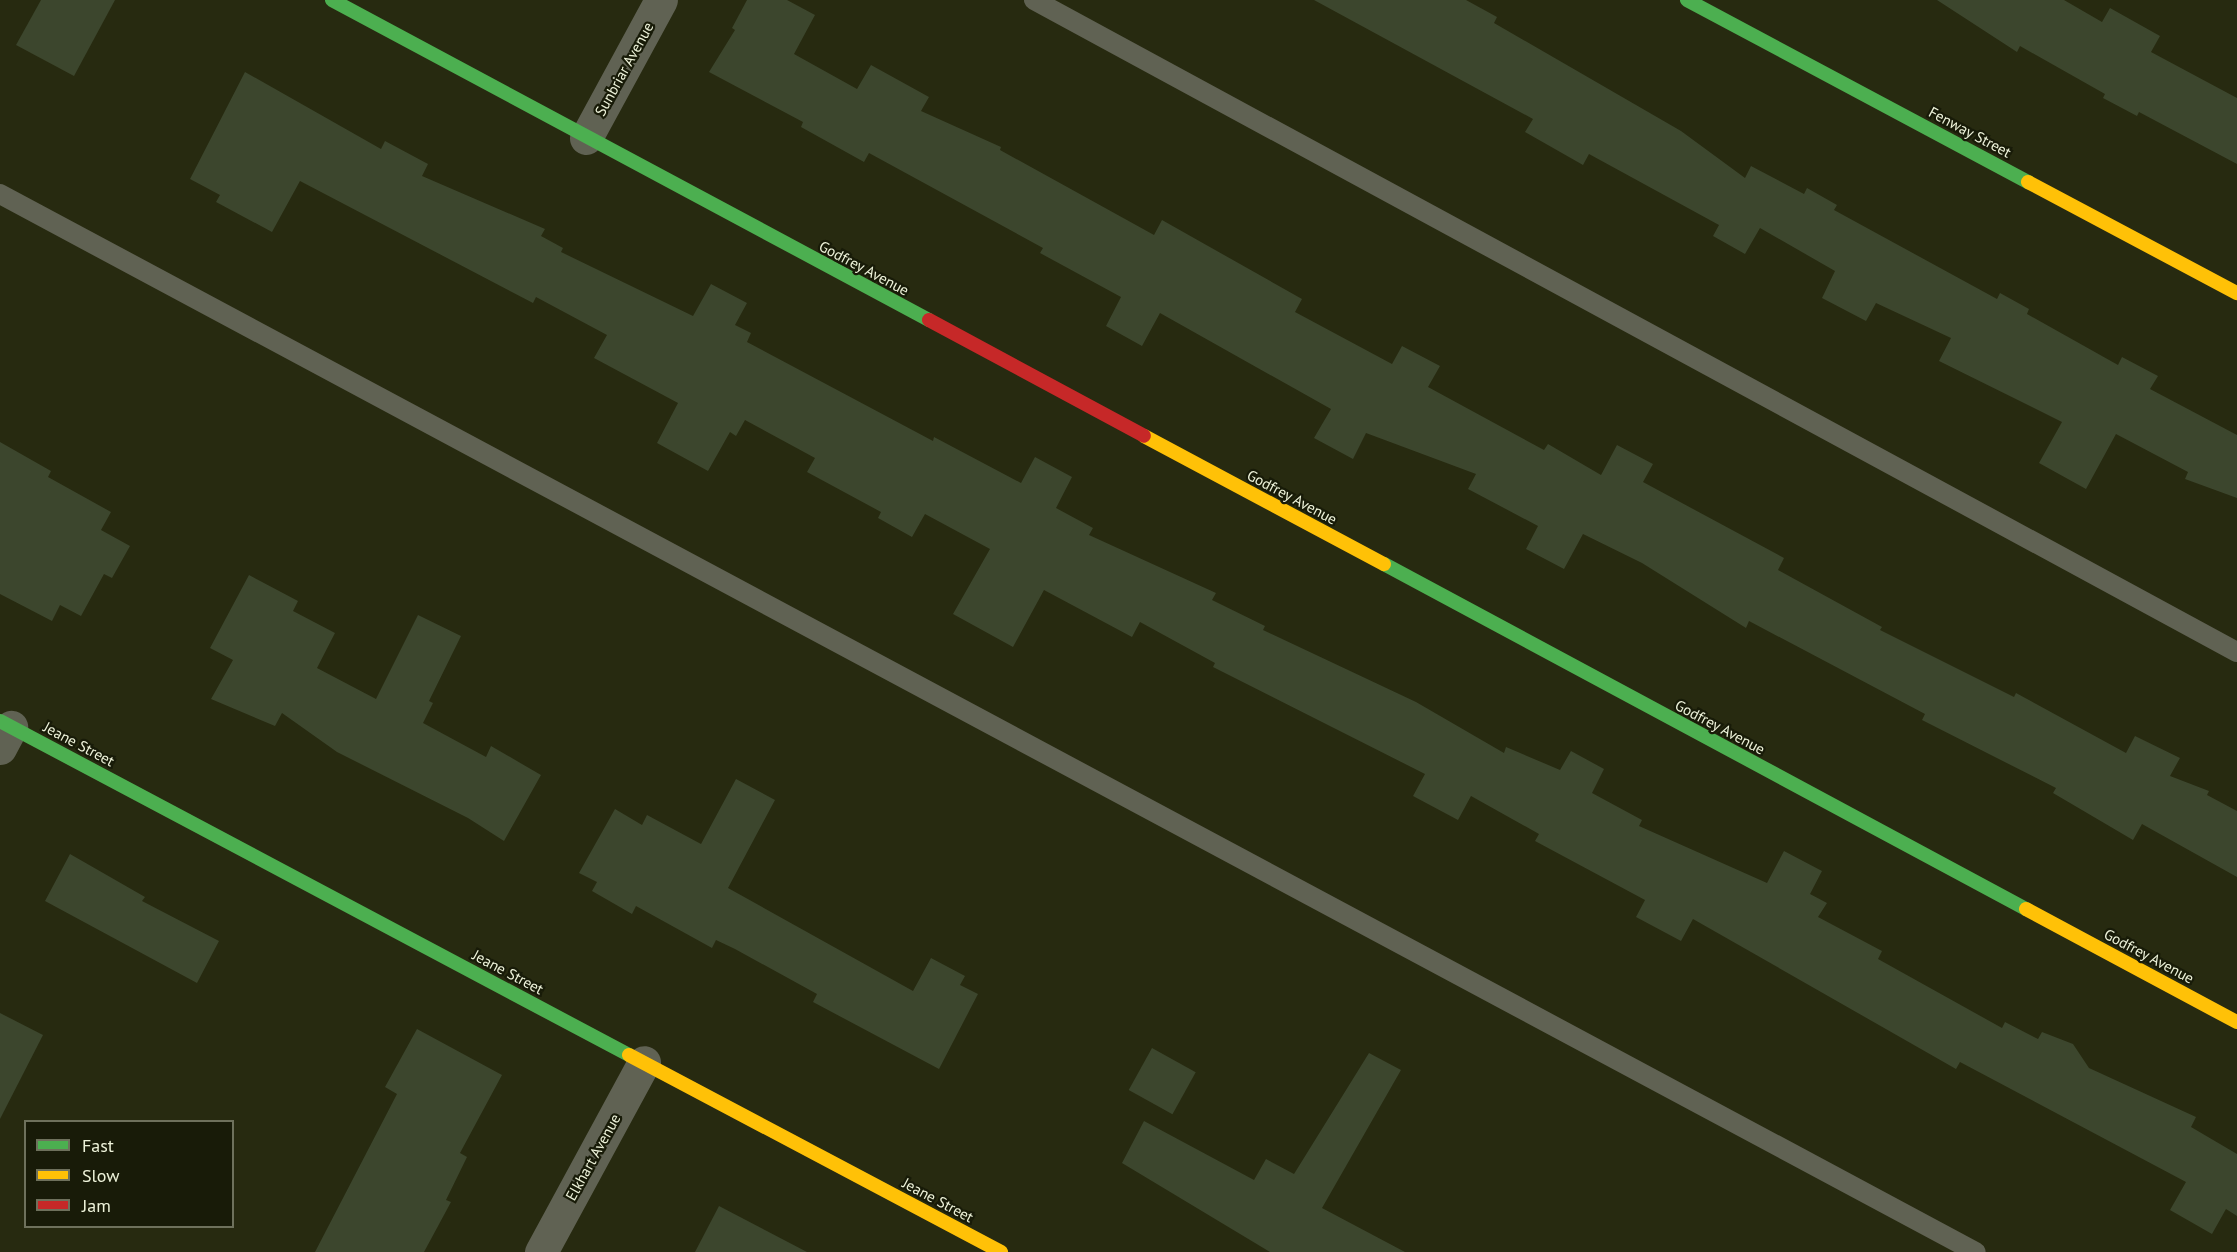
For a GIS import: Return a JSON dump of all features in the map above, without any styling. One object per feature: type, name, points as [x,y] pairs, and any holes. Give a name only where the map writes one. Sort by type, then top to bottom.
[{"type":"street","name":"Godfrey Avenue","points":[[332,0],[2237,1022]]},
{"type":"street","name":"Sunbriar Avenue","points":[[586,138],[662,0]]},
{"type":"street","name":"Fenway Street","points":[[1687,0],[2237,293]]},
{"type":"street","name":"Jeane Street","points":[[4,732],[644,1062],[1001,1252]]},
{"type":"street","name":"Elkhart Avenue","points":[[541,1252],[644,1062]]},
{"type":"lane","points":[[1034,0],[2237,652]]},
{"type":"lane","points":[[0,194],[1976,1252]]},
{"type":"building","points":[[41,0],[115,0],[74,76],[16,45]]},
{"type":"building","points":[[747,0],[787,0],[815,15],[794,54],[857,89],[871,65],[929,97],[921,111],[1001,147],[1000,150],[1154,235],[1162,220],[1302,299],[1295,312],[1392,364],[1402,346],[1440,366],[1428,387],[1544,450],[1548,444],[1601,475],[1617,445],[1653,464],[1643,482],[1784,558],[1778,570],[1882,627],[1880,630],[2014,697],[2016,693],[2126,753],[2135,736],[2180,758],[2170,776],[2209,791],[2207,795],[2237,811],[2237,877],[2142,824],[2133,840],[2053,793],[2056,788],[1922,720],[1925,714],[1749,621],[1746,628],[1642,563],[1583,534],[1564,569],[1526,549],[1538,526],[1468,489],[1476,474],[1366,433],[1353,459],[1314,438],[1331,409],[1160,313],[1142,346],[1106,326],[1121,297],[1040,253],[1043,248],[869,153],[864,162],[801,127],[803,122],[709,72],[735,30],[732,28]]},
{"type":"building","points":[[1314,0],[1466,0],[1497,17],[1494,23],[1681,131],[1745,178],[1751,166],[1804,194],[1807,188],[1837,205],[1834,210],[1997,299],[2000,293],[2029,309],[2027,314],[2118,365],[2122,357],[2158,376],[2150,389],[2237,435],[2237,498],[2185,479],[2188,472],[2116,434],[2086,489],[2039,463],[2062,422],[1939,361],[1951,338],[1876,303],[1866,321],[1822,298],[1835,271],[1760,228],[1745,254],[1713,236],[1719,225],[1589,154],[1583,165],[1525,132],[1533,119]]},
{"type":"building","points":[[1937,0],[2064,0],[2102,22],[2110,8],[2160,36],[2151,52],[2237,98],[2237,164],[2139,112],[2137,116],[2103,98],[2105,94],[2020,46],[2017,52]]},
{"type":"building","points":[[245,72],[381,149],[385,141],[428,164],[422,176],[545,229],[541,236],[563,248],[561,252],[693,316],[711,284],[747,303],[735,325],[751,333],[747,342],[933,441],[934,437],[1021,483],[1035,457],[1072,477],[1056,508],[1093,528],[1089,535],[1216,593],[1212,600],[1265,626],[1263,630],[1416,702],[1504,753],[1506,747],[1560,770],[1571,751],[1604,769],[1592,793],[1642,820],[1639,826],[1767,883],[1784,851],[1822,871],[1810,894],[1827,903],[1818,917],[1882,951],[1878,959],[2002,1028],[2005,1022],[2038,1039],[2042,1032],[2073,1044],[2089,1068],[2196,1117],[2191,1127],[2237,1154],[2237,1216],[2226,1209],[2212,1234],[2170,1210],[2186,1182],[1960,1062],[1956,1069],[1693,919],[1681,941],[1636,917],[1645,900],[1535,841],[1539,834],[1471,796],[1458,820],[1413,796],[1425,774],[1213,667],[1215,663],[1140,622],[1132,637],[1044,590],[1013,647],[953,614],[990,549],[925,514],[912,537],[878,518],[881,512],[807,472],[815,458],[745,420],[736,436],[730,432],[708,471],[657,443],[678,403],[594,358],[607,335],[536,297],[533,303],[300,181],[272,232],[216,202],[220,195],[190,179]]},
{"type":"building","points":[[0,442],[51,471],[48,477],[111,512],[101,530],[130,546],[112,578],[104,574],[81,616],[60,605],[52,621],[0,594]]},
{"type":"building","points":[[249,575],[298,601],[293,611],[335,633],[317,668],[376,699],[418,615],[461,636],[429,701],[433,703],[423,723],[486,757],[491,746],[541,775],[504,841],[468,818],[337,752],[282,713],[275,726],[211,699],[233,660],[210,648]]},
{"type":"building","points":[[736,779],[775,800],[728,888],[913,991],[931,958],[965,976],[960,985],[978,994],[939,1069],[813,1002],[817,994],[735,949],[716,940],[712,948],[636,906],[632,914],[592,891],[597,882],[579,873],[615,809],[642,825],[647,815],[701,844]]},
{"type":"building","points":[[70,854],[145,897],[142,901],[219,941],[197,983],[45,901]]},
{"type":"building","points":[[0,1013],[43,1035],[0,1119]]},
{"type":"building","points":[[417,1029],[502,1075],[460,1153],[467,1157],[446,1200],[451,1202],[424,1252],[315,1252],[397,1094],[385,1087]]},
{"type":"building","points":[[1152,1048],[1196,1072],[1172,1114],[1129,1090]]},
{"type":"building","points":[[1369,1053],[1401,1070],[1322,1208],[1405,1252],[1270,1252],[1122,1163],[1144,1121],[1254,1180],[1266,1159],[1294,1174]]},
{"type":"building","points":[[719,1206],[807,1252],[695,1252]]},
{"type":"traffic: fast","points":[[332,0],[929,320]]},
{"type":"traffic: fast","points":[[1687,0],[2028,182]]},
{"type":"traffic: fast","points":[[1384,564],[2026,909]]},
{"type":"traffic: fast","points":[[0,721],[629,1055]]},
{"type":"traffic: slow","points":[[2028,182],[2237,293]]},
{"type":"traffic: slow","points":[[1144,436],[1384,564]]},
{"type":"traffic: slow","points":[[2026,909],[2237,1022]]},
{"type":"traffic: slow","points":[[629,1055],[1001,1252]]},
{"type":"traffic: jam","points":[[929,320],[1144,436]]}]
